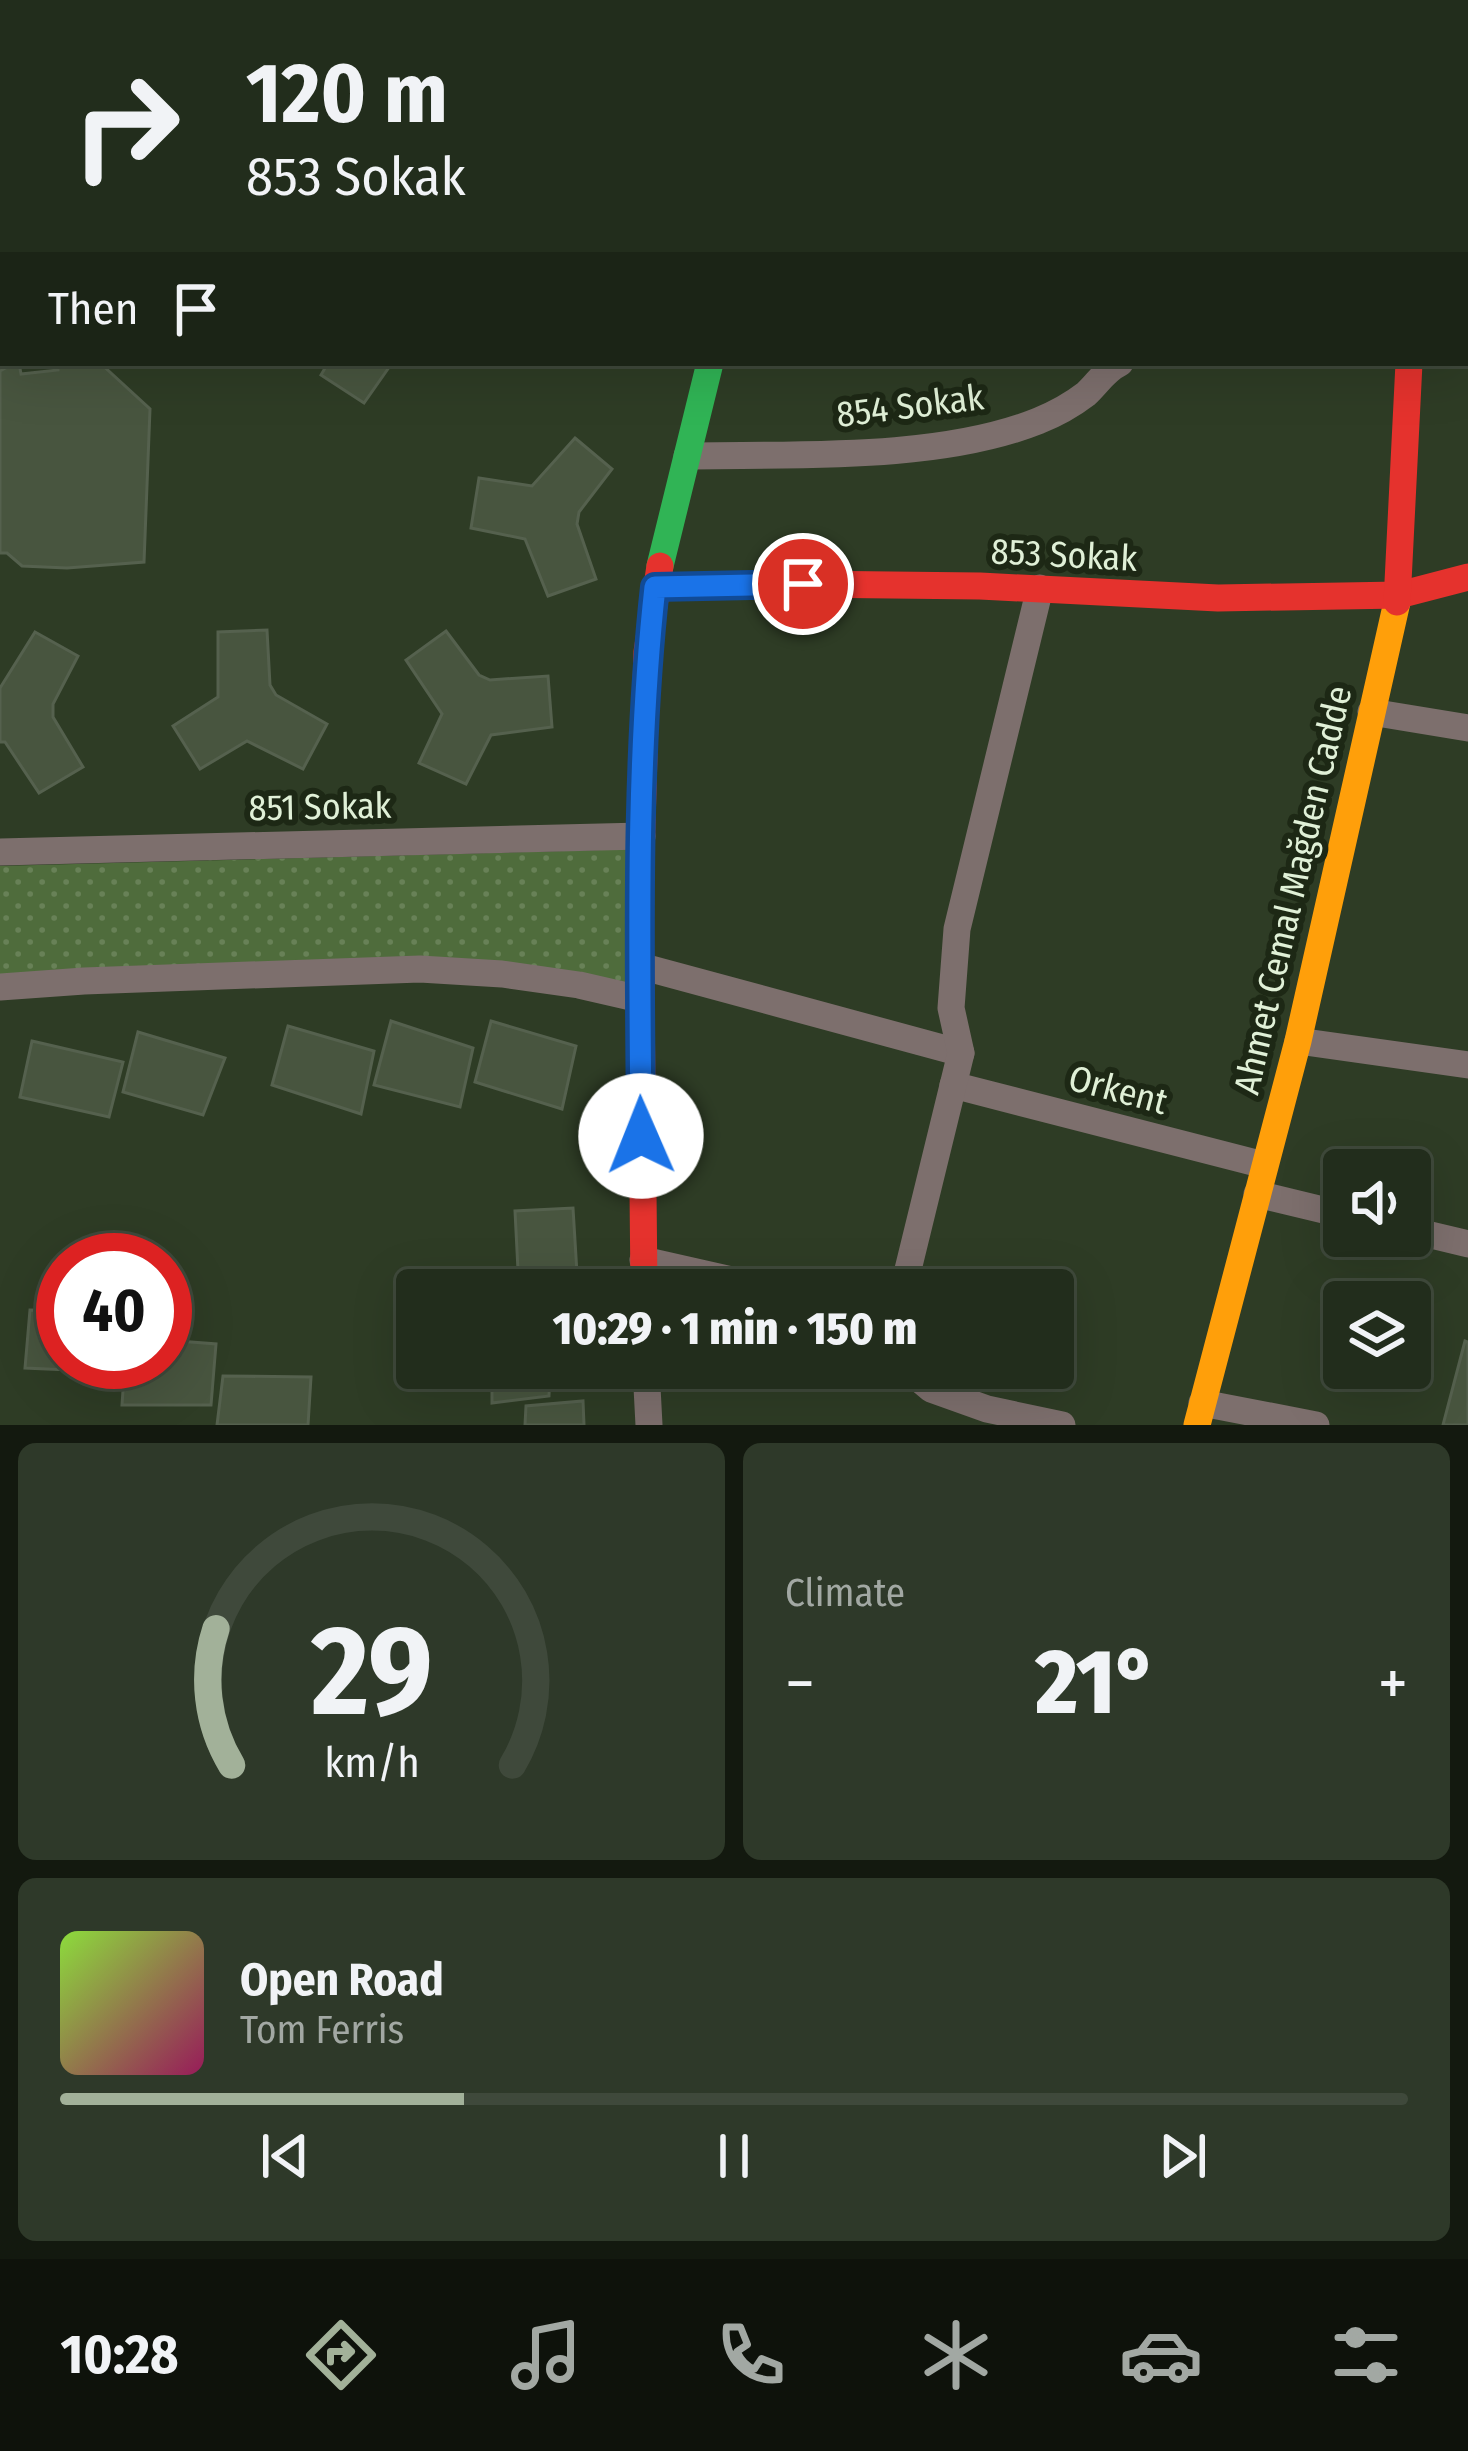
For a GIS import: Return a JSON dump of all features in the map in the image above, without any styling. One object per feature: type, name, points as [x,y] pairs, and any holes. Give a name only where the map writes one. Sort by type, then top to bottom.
[{"type":"street","points":[[643,1269],[640,966],[647,652],[655,587],[709,366]]},
{"type":"street","name":"Ahmet Cemal Mağden Cadde","points":[[1200,1414],[1298,1041],[1399,595],[1409,366]]},
{"type":"street","name":"854 Sokak","points":[[687,456],[899,450],[971,439],[1039,421],[1086,394],[1108,368]]},
{"type":"street","name":"853 Sokak","points":[[655,587],[1040,588],[1218,598],[1399,595],[1468,578]]},
{"type":"street","points":[[908,1269],[961,1053],[951,1008],[957,929],[1040,588]]},
{"type":"street","points":[[1371,712],[1468,728]]},
{"type":"street","name":"851 Sokak","points":[[0,852],[641,836]]},
{"type":"street","points":[[640,966],[961,1053]]},
{"type":"street","points":[[0,987],[420,969],[502,974],[640,999]]},
{"type":"street","points":[[1298,1041],[1468,1065]]},
{"type":"street","name":"Orkent","points":[[953,1085],[1264,1165]]},
{"type":"street","points":[[1257,1194],[1323,1209]]},
{"type":"street","points":[[1431,1235],[1468,1244]]},
{"type":"street","points":[[643,1260],[683,1269]]},
{"type":"street","points":[[647,1389],[649,1425]]},
{"type":"street","points":[[931,1389],[975,1415],[1062,1425]]},
{"type":"street","points":[[1200,1414],[1316,1425]]},
{"type":"green space","points":[[640,849],[640,999],[502,974],[0,987],[0,866]]},
{"type":"building","points":[[9,366],[20,366],[21,374],[58,370],[58,366],[103,366],[150,409],[144,562],[22,566],[0,553],[0,371]]},
{"type":"building","points":[[326,366],[390,366],[364,403],[321,375]]},
{"type":"building","points":[[575,438],[612,469],[579,512],[577,524],[596,579],[548,596],[525,539],[471,528],[479,478],[532,486]]},
{"type":"building","points":[[267,630],[270,685],[276,695],[327,724],[303,769],[247,741],[200,769],[173,726],[218,697],[218,632]]},
{"type":"building","points":[[446,631],[479,675],[490,680],[548,676],[552,727],[491,735],[466,784],[419,763],[442,714],[406,660]]},
{"type":"building","points":[[35,632],[78,656],[53,704],[53,717],[83,767],[39,793],[5,742],[0,742],[0,688]]},
{"type":"building","points":[[391,1021],[473,1048],[460,1107],[374,1085]]},
{"type":"building","points":[[491,1021],[576,1046],[562,1109],[475,1082]]},
{"type":"building","points":[[288,1026],[374,1051],[361,1114],[272,1085]]},
{"type":"building","points":[[138,1032],[225,1058],[203,1115],[123,1092]]},
{"type":"building","points":[[32,1041],[123,1062],[109,1117],[20,1097]]},
{"type":"building","points":[[573,1208],[577,1269],[518,1269],[515,1211]]},
{"type":"building","points":[[30,1310],[36,1310],[36,1368],[25,1368]]},
{"type":"building","points":[[1465,1341],[1468,1425],[1443,1425]]},
{"type":"building","points":[[192,1342],[216,1344],[211,1405],[122,1405],[123,1389],[192,1389]]},
{"type":"building","points":[[223,1376],[311,1377],[308,1425],[217,1425]]},
{"type":"building","points":[[492,1389],[549,1389],[549,1396],[492,1403]]},
{"type":"building","points":[[583,1401],[584,1425],[525,1425],[526,1406]]},
{"type":"traffic: fast","points":[[660,566],[709,366]]},
{"type":"traffic: slow","points":[[1197,1425],[1298,1041],[1397,602]]},
{"type":"traffic: jam","points":[[1397,602],[1409,366]]},
{"type":"traffic: jam","points":[[644,1269],[640,893],[647,652],[660,566]]},
{"type":"traffic: jam","points":[[655,587],[980,586],[1218,598],[1399,595],[1468,577]]},
{"type":"route","points":[[641,1136],[640,893],[647,652],[655,587],[803,584]]}]
